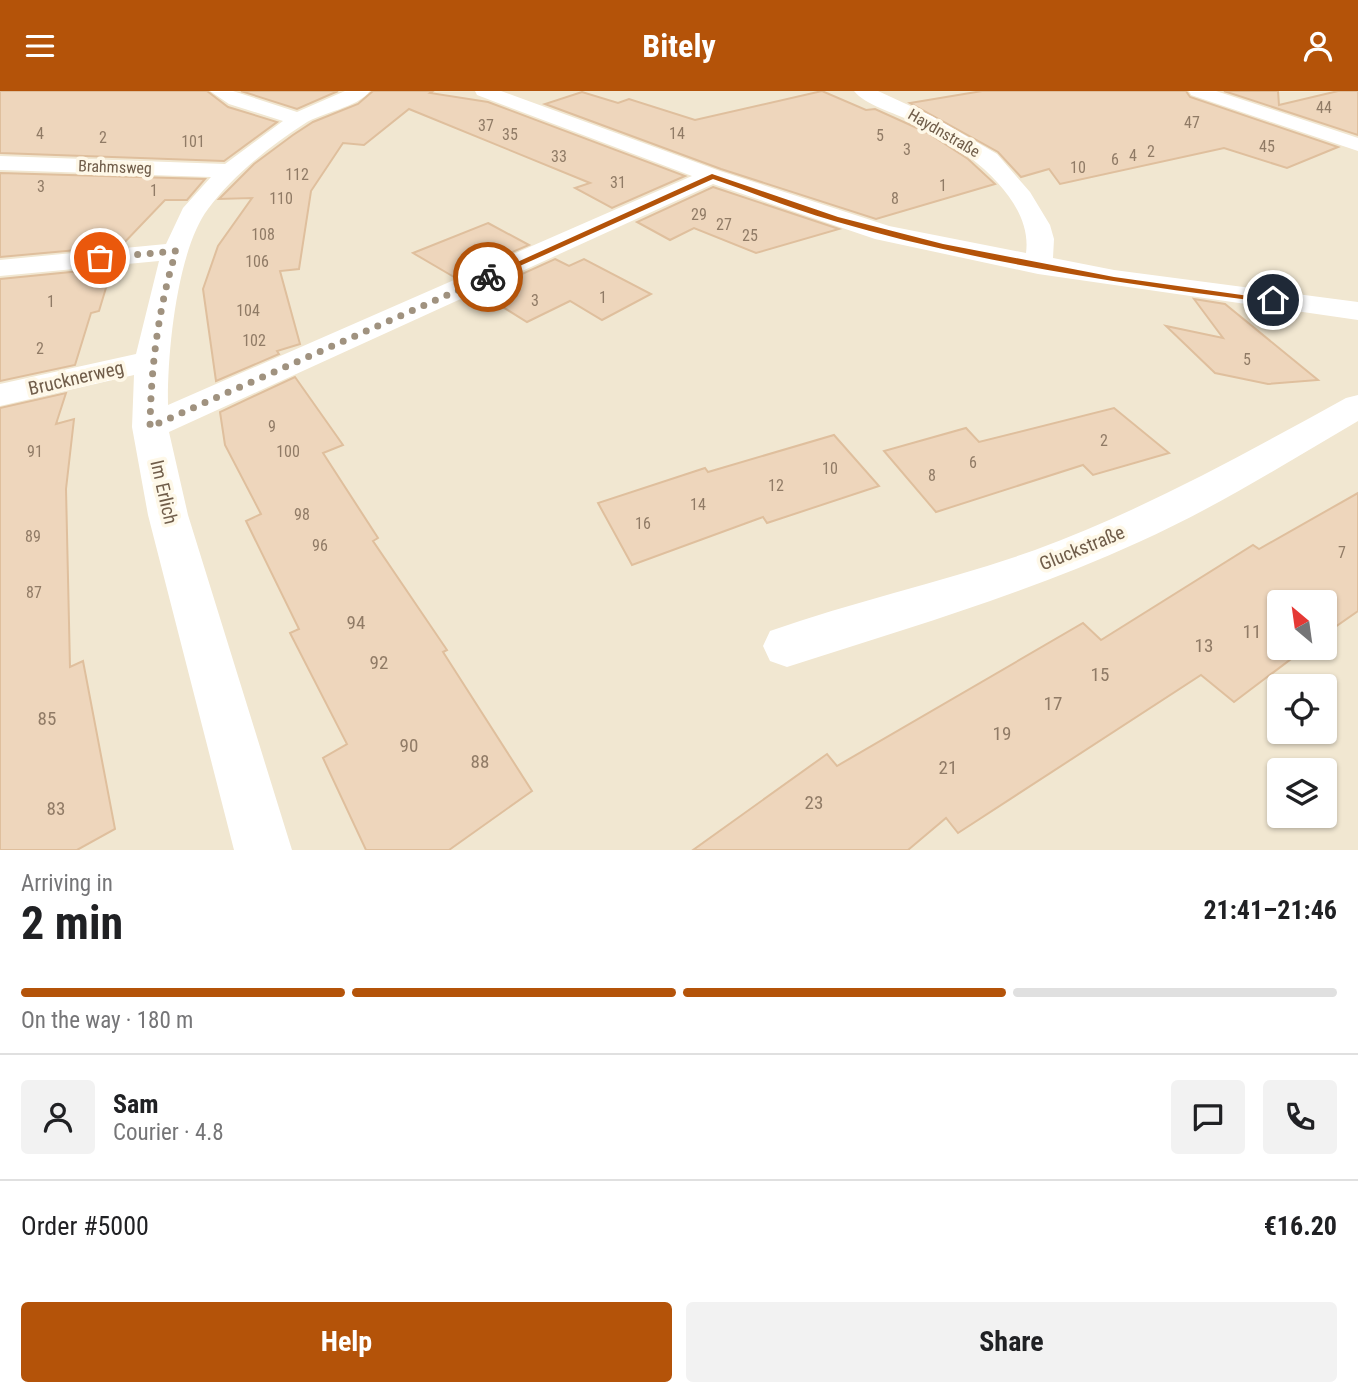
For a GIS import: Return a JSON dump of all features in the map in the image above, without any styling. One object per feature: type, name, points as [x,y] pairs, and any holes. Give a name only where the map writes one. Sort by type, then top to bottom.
[{"type":"street","points":[[219,91],[236,100],[298,119]]},
{"type":"street","name":"Im Erlich","points":[[263,850],[168,515],[150,427],[152,361],[163,295],[176,251],[195,208],[230,171],[298,119],[361,91]]},
{"type":"street","points":[[484,91],[712,176],[884,233],[1038,266],[1356,314]]},
{"type":"street","name":"Haydnstraße","points":[[863,91],[925,120],[989,159],[1021,197],[1037,225],[1041,239],[1038,266]]},
{"type":"street","points":[[1198,91],[1358,145]]},
{"type":"street","name":"Brahmsweg","points":[[0,163],[230,171]]},
{"type":"street","points":[[150,427],[712,176]]},
{"type":"street","points":[[0,268],[176,251]]},
{"type":"street","name":"Brucknerweg","points":[[0,395],[152,361]]},
{"type":"street","name":"Gluckstraße","points":[[787,646],[965,592],[1125,531],[1223,483],[1358,406]]},
{"type":"shaded area","points":[[0,91],[1358,91],[1358,850],[0,850]]},
{"type":"building","points":[[0,91],[207,91],[228,107],[277,122],[224,161],[0,153]]},
{"type":"building","points":[[241,91],[338,91],[297,109]]},
{"type":"building","points":[[373,91],[433,91],[430,93],[488,102],[685,176],[612,208],[575,188],[590,183],[409,109],[364,145],[343,143],[311,191],[299,269],[280,271],[300,344],[277,351],[279,354],[216,381],[203,289],[218,246],[252,198],[219,199],[254,164],[293,135],[313,122],[358,104]]},
{"type":"building","points":[[822,91],[866,110],[875,109],[928,133],[968,159],[995,184],[876,219],[721,169],[545,104],[582,92],[618,103],[629,99],[695,120]]},
{"type":"building","points":[[982,91],[1186,91],[1190,97],[1338,147],[1287,168],[1224,148],[1060,184],[1049,169],[1021,177],[998,152],[910,103]]},
{"type":"building","points":[[1224,91],[1278,91],[1279,105],[1338,91],[1358,91],[1358,135]]},
{"type":"building","points":[[0,173],[205,179],[187,200],[165,200],[121,246],[0,257]]},
{"type":"building","points":[[713,187],[839,229],[756,253],[694,228],[670,240],[637,222]]},
{"type":"building","points":[[488,223],[529,245],[454,277],[413,253]]},
{"type":"building","points":[[555,259],[569,266],[584,259],[651,294],[602,320],[570,301],[527,322],[480,293]]},
{"type":"building","points":[[112,268],[99,311],[91,313],[75,365],[0,381],[0,279]]},
{"type":"building","points":[[1194,299],[1225,304],[1318,380],[1268,384],[1215,373],[1166,326],[1223,338]]},
{"type":"building","points":[[295,377],[343,445],[323,453],[378,538],[373,541],[447,650],[443,652],[532,791],[449,850],[366,850],[323,758],[347,744],[290,633],[299,629],[246,521],[261,514],[225,445],[220,412]]},
{"type":"building","points":[[66,393],[56,424],[74,419],[66,489],[70,667],[83,661],[115,829],[77,850],[0,850],[0,408]]},
{"type":"building","points":[[1114,408],[1169,453],[1093,475],[1083,465],[936,512],[884,451],[966,428],[979,442]]},
{"type":"building","points":[[834,435],[879,486],[767,523],[763,517],[632,565],[598,503],[705,468],[708,472]]},
{"type":"building","points":[[1358,493],[1358,611],[1337,626],[1337,590],[1267,590],[1267,660],[1290,660],[1271,674],[1267,674],[1267,677],[1234,702],[1201,675],[958,833],[946,818],[908,850],[693,850],[827,754],[837,766],[1083,623],[1101,640],[1253,545],[1259,549]]},
{"type":"way so far","points":[[100,258],[176,251],[163,295],[152,361],[150,427],[488,277]]},
{"type":"route","points":[[488,277],[712,176],[835,219],[943,247],[1114,279],[1273,300]]}]
